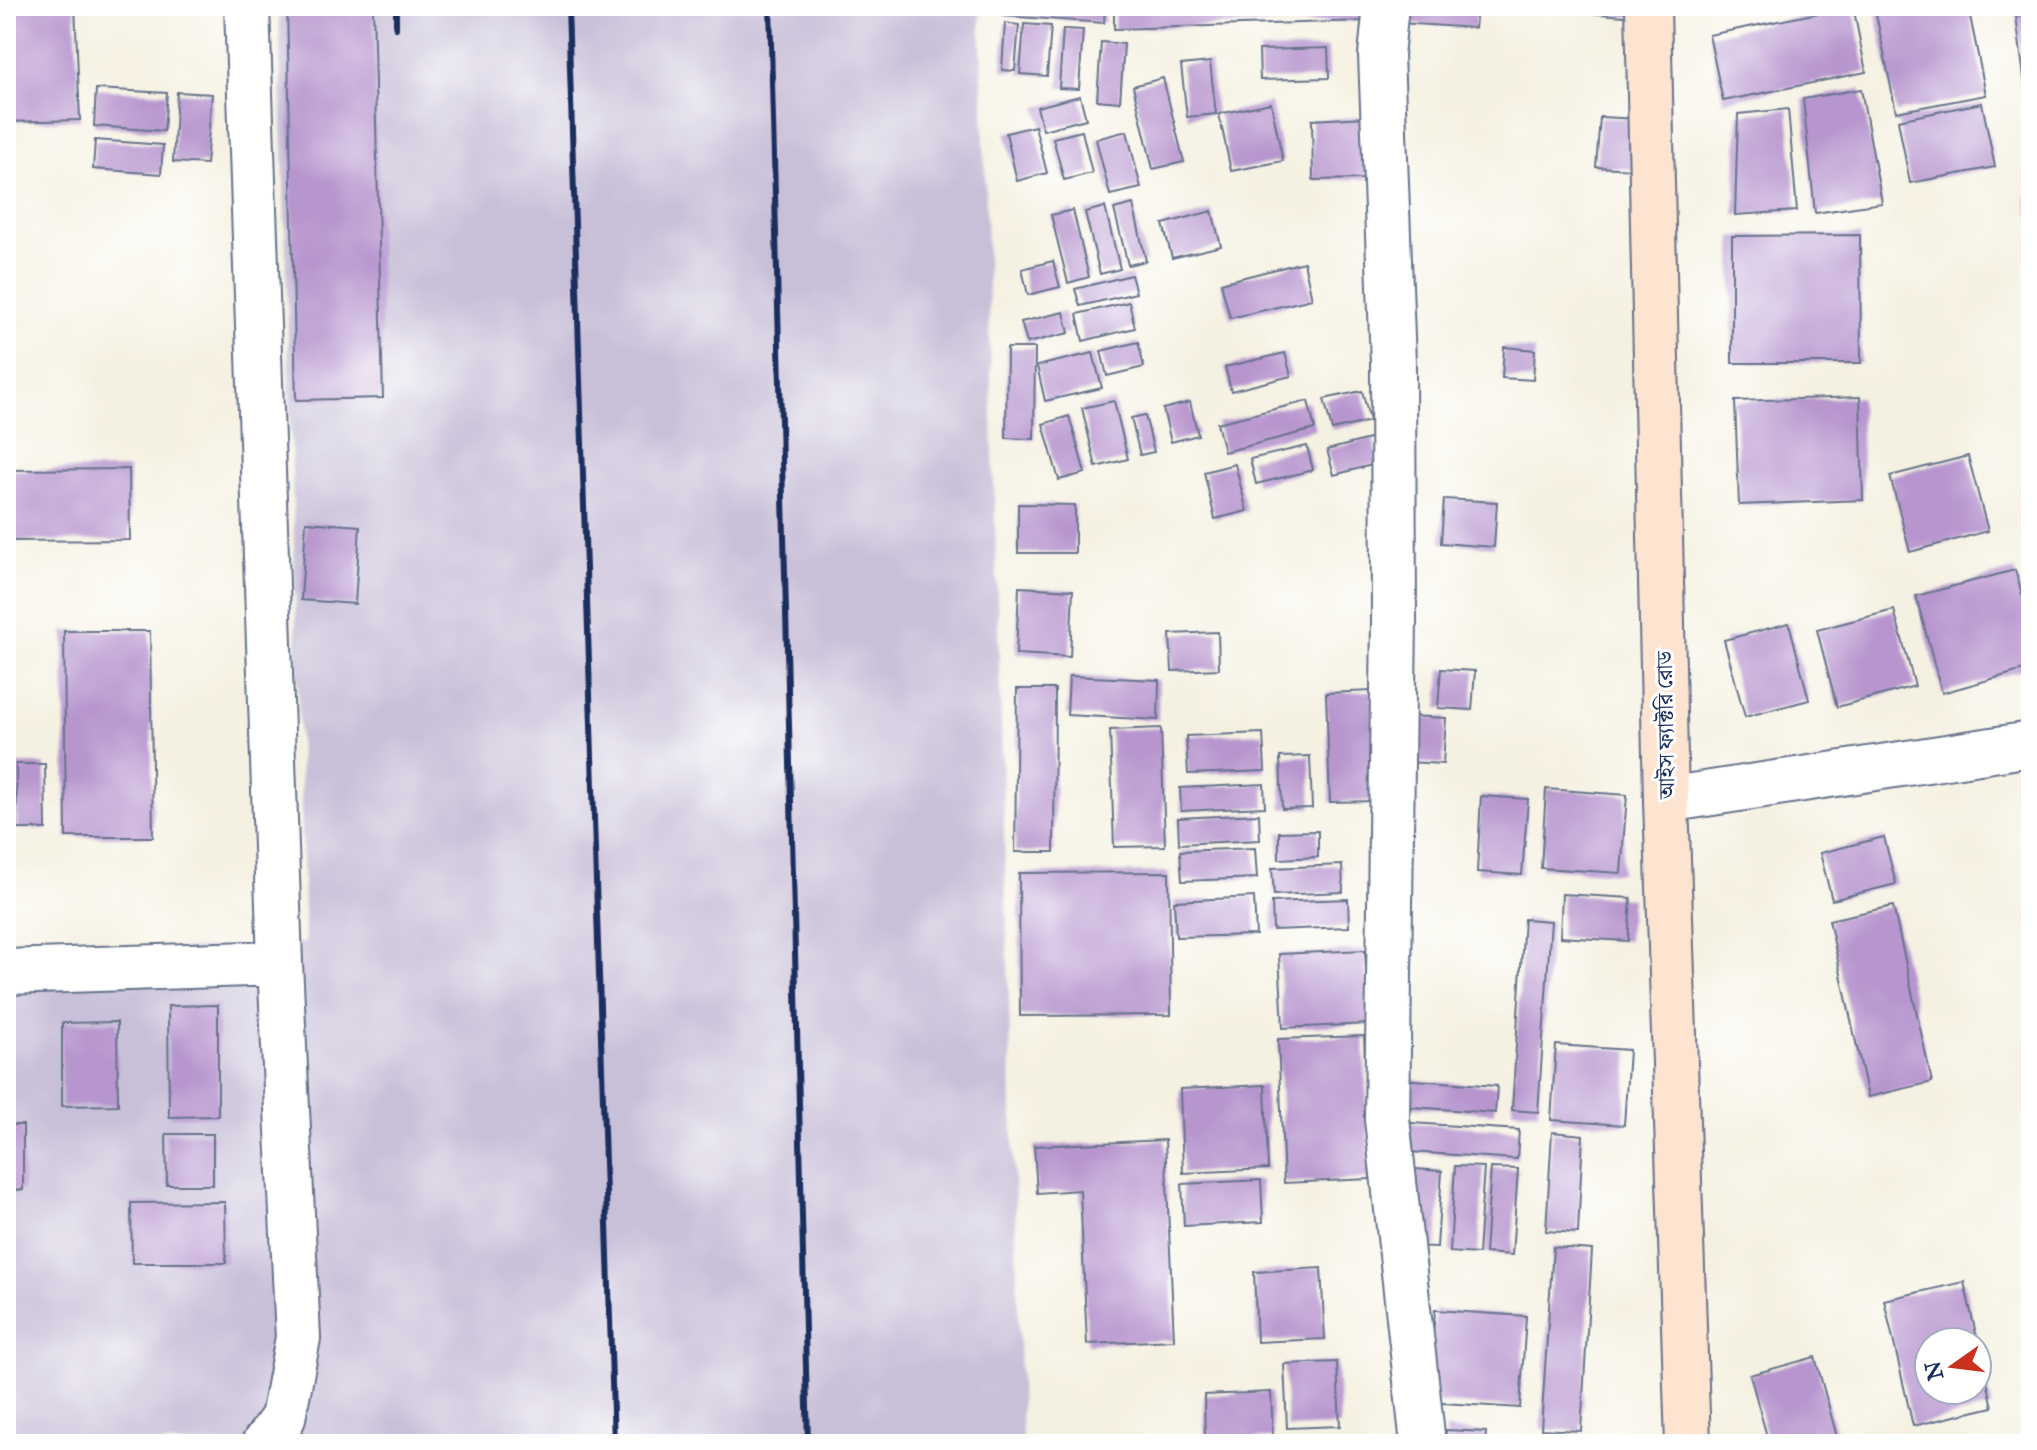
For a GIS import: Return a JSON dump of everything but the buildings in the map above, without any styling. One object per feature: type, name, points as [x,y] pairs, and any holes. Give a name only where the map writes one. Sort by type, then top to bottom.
[{"type":"street","points":[[247,6],[280,963],[298,1338],[283,1418],[264,1444]]},
{"type":"street","points":[[1386,6],[1381,55],[1393,363],[1394,605],[1387,1119],[1423,1444]]},
{"type":"street","name":"আইস ফ্যাক্টরি রোড","points":[[1648,6],[1666,800],[1688,1444]]},
{"type":"street","points":[[1666,800],[2031,744]]},
{"type":"street","points":[[6,972],[280,963]]},
{"type":"shaded area","points":[[279,6],[980,6],[1022,1444],[6,1444],[6,958],[305,943]]},
{"type":"railway","points":[[396,6],[396,28]]},
{"type":"railway","points":[[568,6],[614,1444]]},
{"type":"railway","points":[[770,6],[808,1444]]}]
